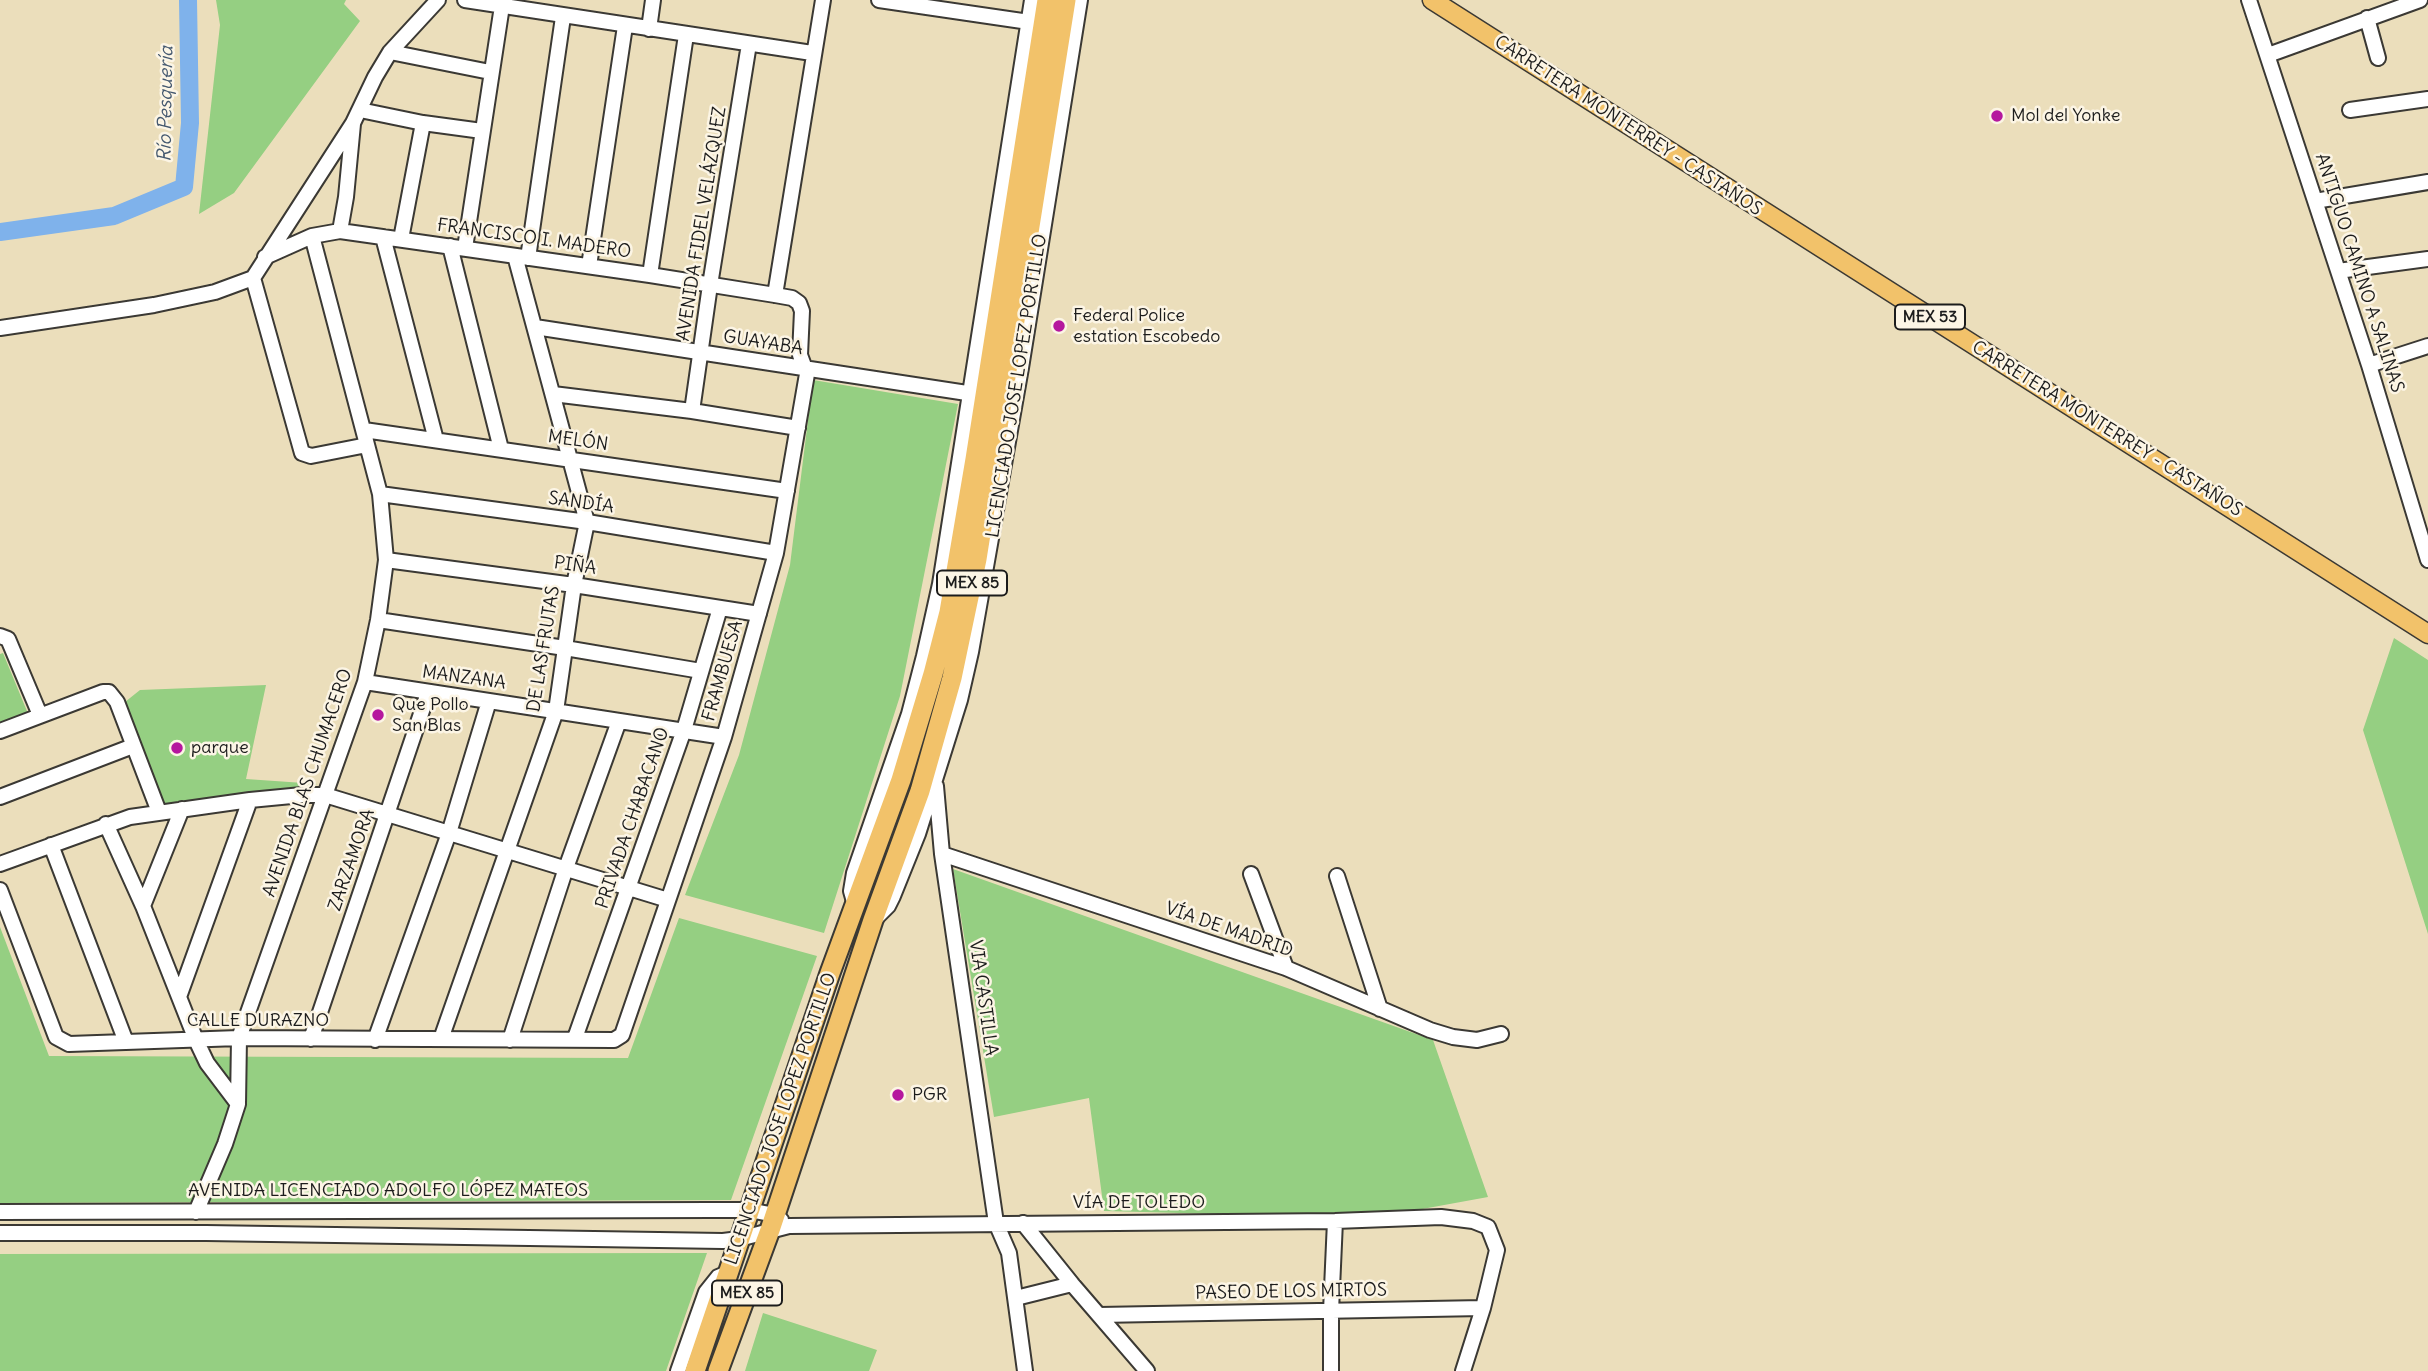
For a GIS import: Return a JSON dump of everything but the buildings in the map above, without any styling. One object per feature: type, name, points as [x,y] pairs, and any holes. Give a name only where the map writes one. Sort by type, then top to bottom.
[{"type":"highway","name":"LICENCIADO JOSE LOPEZ PORTILLO","points":[[718,1371],[778,1224],[873,920],[920,791],[952,678],[981,533],[1047,0]]},
{"type":"highway","name":"LICENCIADO JOSE LOPEZ PORTILLO","points":[[695,1371],[831,973],[901,780],[933,674],[949,612],[977,395],[1019,233],[1066,0]]},
{"type":"main road","name":"CARRETERA MONTERREY - CASTAÑOS","points":[[1432,0],[2428,634]]},
{"type":"street","points":[[0,328],[154,306],[215,292],[253,278],[357,117],[390,52],[438,0]]},
{"type":"street","points":[[465,0],[812,53]]},
{"type":"street","points":[[649,29],[653,0]]},
{"type":"street","points":[[775,295],[812,53],[823,0]]},
{"type":"street","points":[[879,0],[1029,22]]},
{"type":"street","name":"LICENCIADO JOSE LOPEZ PORTILLO","points":[[977,395],[1032,0]]},
{"type":"street","name":"LICENCIADO JOSE LOPEZ PORTILLO","points":[[873,920],[888,906],[918,834],[960,700],[989,561],[1080,0]]},
{"type":"street","name":"ANTIGUO CAMINO A SALINAS","points":[[2249,0],[2369,365],[2428,560]]},
{"type":"street","points":[[2268,55],[2420,0]]},
{"type":"street","points":[[465,248],[502,6]]},
{"type":"street","points":[[522,257],[563,17]]},
{"type":"street","points":[[2367,18],[2378,58]]},
{"type":"street","points":[[589,266],[625,26]]},
{"type":"street","points":[[650,275],[686,35]]},
{"type":"street","name":"AVENIDA FIDEL VELÁZQUEZ","points":[[692,411],[750,44]]},
{"type":"street","points":[[390,52],[491,72]]},
{"type":"street","points":[[2350,110],[2428,99]]},
{"type":"street","points":[[357,117],[482,131]]},
{"type":"street","points":[[340,231],[357,117]]},
{"type":"street","points":[[401,239],[422,123]]},
{"type":"street","points":[[2315,201],[2428,182]]},
{"type":"street","name":"FRANCISCO I. MADERO","points":[[265,257],[312,236],[340,231],[650,275],[792,298],[799,303]]},
{"type":"street","name":"AVENIDA BLAS CHUMACERO","points":[[196,1212],[225,1144],[237,1104],[239,1038],[365,682],[386,560],[380,494],[312,236]]},
{"type":"street","points":[[383,237],[436,440]]},
{"type":"street","points":[[450,246],[501,449]]},
{"type":"street","name":"DE LAS FRUTAS","points":[[441,1039],[556,711],[574,585],[587,522],[535,327],[522,257]]},
{"type":"street","points":[[2338,271],[2428,259]]},
{"type":"street","points":[[253,278],[302,453],[311,456],[368,445]]},
{"type":"street","name":"FRAMBUESA","points":[[618,1039],[622,1035],[724,737],[776,553],[807,369],[800,355],[802,311],[799,303]]},
{"type":"street","name":"GUAYABA","points":[[535,327],[977,395]]},
{"type":"street","points":[[2369,365],[2428,346]]},
{"type":"street","points":[[553,394],[692,411],[798,428]]},
{"type":"street","name":"MELÓN","points":[[364,430],[787,491]]},
{"type":"street","name":"SANDÍA","points":[[380,494],[587,522],[776,553]]},
{"type":"street","name":"PIÑA","points":[[386,560],[574,585],[760,614]]},
{"type":"street","name":"PRIVADA CHABACANO","points":[[575,1038],[684,730],[720,608]]},
{"type":"street","points":[[377,620],[701,671]]},
{"type":"street","points":[[0,636],[8,639],[40,715]]},
{"type":"street","name":"MANZANA","points":[[365,682],[724,737]]},
{"type":"street","points":[[0,731],[103,692],[113,695],[159,812]]},
{"type":"street","name":"ZARZAMORA","points":[[311,1039],[428,693]]},
{"type":"street","points":[[375,1040],[449,833],[489,701]]},
{"type":"street","points":[[510,1040],[566,868],[619,721]]},
{"type":"street","points":[[0,797],[133,746]]},
{"type":"street","name":"VIA CASTILLA","points":[[936,778],[942,854],[996,1223],[1009,1253],[1025,1371]]},
{"type":"street","points":[[0,864],[106,824],[159,812],[250,800],[325,795],[668,900]]},
{"type":"street","points":[[179,997],[250,800]]},
{"type":"street","points":[[143,906],[182,809]]},
{"type":"street","points":[[106,824],[143,906],[196,1040],[207,1063],[237,1104]]},
{"type":"street","points":[[51,845],[126,1042]]},
{"type":"street","name":"VÍA DE MADRID","points":[[942,854],[1286,968],[1453,1037],[1477,1040],[1501,1034]]},
{"type":"street","points":[[1251,874],[1286,968]]},
{"type":"street","points":[[1337,876],[1380,1009]]},
{"type":"street","name":"CALLE DURAZNO","points":[[0,890],[56,1037],[77,1045],[239,1038],[618,1039]]},
{"type":"street","name":"AVENIDA LICENCIADO ADOLFO LÓPEZ MATEOS","points":[[0,1212],[749,1210],[778,1224]]},
{"type":"street","name":"VÍA DE TOLEDO","points":[[778,1224],[1335,1221],[1441,1217],[1473,1221],[1488,1227],[1496,1243],[1497,1259],[1483,1308]]},
{"type":"street","points":[[1331,1371],[1335,1221]]},
{"type":"street","points":[[1023,1223],[1147,1371]]},
{"type":"street","points":[[0,1233],[590,1237],[705,1241],[739,1239],[778,1224]]},
{"type":"street","points":[[678,1371],[706,1292],[718,1277],[730,1272]]},
{"type":"street","points":[[1016,1298],[1072,1284]]},
{"type":"street","points":[[1464,1371],[1483,1308]]},
{"type":"street","name":"PASEO DE LOS MIRTOS","points":[[1098,1315],[1483,1308]]},
{"type":"green space","points":[[216,0],[346,0],[344,4],[360,21],[234,193],[199,214],[220,25]]},
{"type":"green space","points":[[813,380],[958,404],[900,696],[824,933],[685,895],[739,755],[790,565]]},
{"type":"green space","points":[[2394,638],[2428,660],[2428,934],[2363,730]]},
{"type":"green space","points":[[3,653],[29,716],[0,726],[0,654]]},
{"type":"green space","points":[[266,685],[246,779],[318,784],[167,804],[161,801],[120,706],[140,690]]},
{"type":"green space","points":[[953,869],[1433,1040],[1488,1197],[1373,1218],[1104,1211],[1089,1098],[994,1117]]},
{"type":"green space","points":[[679,918],[817,956],[731,1200],[0,1203],[0,927],[49,1056],[628,1058]]},
{"type":"green space","points":[[707,1253],[666,1371],[0,1371],[0,1254]]},
{"type":"green space","points":[[763,1313],[877,1350],[869,1371],[745,1371]]},
{"type":"waterway","name":"Río Pesquería","points":[[0,232],[114,216],[184,187],[190,123],[188,0]]},
{"type":"place","name":"Mol del Yonke","points":[[1997,116]]},
{"type":"place","name":"Federal Police estation Escobedo","points":[[1059,326]]},
{"type":"place","name":"Que Pollo San Blas","points":[[378,715]]},
{"type":"place","name":"parque","points":[[177,748]]},
{"type":"place","name":"PGR","points":[[898,1095]]}]
